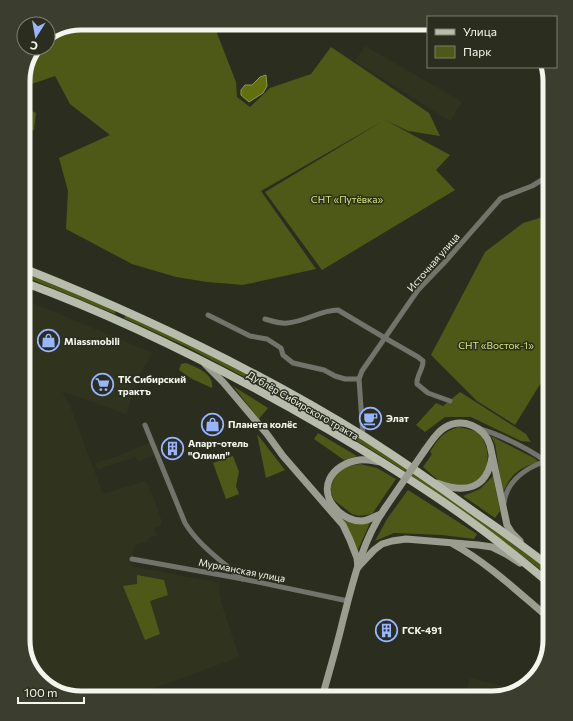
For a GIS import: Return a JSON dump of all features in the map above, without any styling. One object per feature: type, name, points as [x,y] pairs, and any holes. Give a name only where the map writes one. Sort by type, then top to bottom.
[{"type":"main road","name":"Дублёр Сибирского тракта","points":[[30,271],[124,310],[246,369],[363,436],[420,474],[543,561]]},
{"type":"main road","name":"Дублёр Сибирского тракта","points":[[30,285],[124,323],[202,361],[297,412],[381,462],[473,523],[543,578]]},
{"type":"main road","points":[[202,361],[223,382],[267,434],[283,456],[343,525],[355,552],[358,567]]},
{"type":"main road","points":[[324,691],[348,600],[367,540],[383,511],[440,431],[450,425],[467,424],[480,429],[489,440],[507,525],[512,533],[538,557]]},
{"type":"main road","points":[[420,474],[446,486],[471,488],[479,484],[486,476],[492,453]]},
{"type":"main road","points":[[381,462],[360,460],[342,466],[337,469],[330,478],[327,494],[331,504],[346,517],[362,521],[383,511]]},
{"type":"main road","points":[[358,567],[374,550],[382,544],[406,539],[478,545],[492,548],[506,554],[543,579]]},
{"type":"main road","points":[[451,543],[474,557],[543,613]]},
{"type":"main road","points":[[474,557],[473,550],[478,545]]},
{"type":"street","name":"Источная улица","points":[[359,381],[362,371],[418,290],[444,263],[501,198],[532,186],[543,179]]},
{"type":"street","points":[[265,319],[285,323],[299,321],[331,310],[338,310],[418,357],[423,362],[423,366],[417,384],[428,393],[450,401]]},
{"type":"street","points":[[208,316],[250,336],[267,339],[281,348],[283,355],[293,363],[324,370],[345,379],[359,381],[363,436]]},
{"type":"street","points":[[145,424],[185,523],[192,535],[243,579]]},
{"type":"street","points":[[480,429],[489,431],[528,450],[543,460]]},
{"type":"street","points":[[503,509],[507,491],[512,481],[523,473],[543,465]]},
{"type":"street","name":"Мурманская улица","points":[[132,559],[348,600]]},
{"type":"shaded area","points":[[365,46],[462,102],[450,121],[355,61]]},
{"type":"shaded area","points":[[266,75],[267,86],[263,93],[249,102],[241,95],[241,90],[245,85],[252,85],[260,77]]},
{"type":"shaded area","points":[[30,302],[153,353],[139,375],[126,414],[62,391],[70,406],[103,494],[146,481],[153,496],[162,522],[160,526],[154,528],[157,535],[149,538],[148,541],[134,546],[131,566],[220,583],[219,590],[221,602],[239,657],[147,691],[71,690],[59,686],[47,678],[35,662],[30,646]]},
{"type":"shaded area","points":[[150,442],[154,456],[138,461],[136,457],[98,469],[95,463],[116,457]]},
{"type":"shaded area","points":[[470,678],[509,688],[498,691],[467,691]]},
{"type":"green space","name":"СНТ «Путёвка»","points":[[216,30],[236,82],[237,97],[250,107],[270,88],[311,74],[331,47],[429,113],[440,136],[408,131],[385,120],[450,155],[436,170],[455,190],[322,270],[265,192],[383,121],[261,191],[316,269],[243,285],[207,282],[176,277],[132,264],[66,229],[68,191],[59,158],[110,135],[70,104],[55,76],[30,85],[34,62],[37,56],[56,56],[56,37],[71,31]]},
{"type":"green space","points":[[30,110],[36,113],[34,130],[30,132]]},
{"type":"green space","name":"СНТ «Восток-1»","points":[[543,217],[543,379],[515,425],[477,401],[431,355],[485,252],[523,223]]},
{"type":"green space","points":[[30,275],[116,310],[115,314],[30,279]]},
{"type":"green space","points":[[126,314],[189,344],[256,379],[254,382],[187,347],[124,318]]},
{"type":"green space","points":[[186,363],[208,375],[211,379],[212,388],[192,379],[179,370],[181,364]]},
{"type":"green space","points":[[233,386],[268,408],[259,419]]},
{"type":"green space","points":[[278,391],[343,428],[424,478],[543,566],[543,572],[485,527],[418,480],[383,457],[276,394]]},
{"type":"green space","points":[[460,392],[526,434],[531,442],[521,441],[471,417],[445,417],[425,432],[416,425],[436,403],[443,406]]},
{"type":"green space","points":[[458,427],[478,432],[484,441],[488,459],[486,468],[475,482],[466,485],[448,485],[437,479],[423,467],[432,454],[430,452],[438,440],[448,431]]},
{"type":"green space","points":[[318,433],[357,456],[344,460],[314,439]]},
{"type":"green space","points":[[257,434],[285,470],[266,478]]},
{"type":"green space","points":[[491,436],[539,462],[516,472],[509,481],[503,493],[495,444]]},
{"type":"green space","points":[[233,456],[239,472],[236,486],[239,494],[226,499],[213,463]]},
{"type":"green space","points":[[360,464],[377,468],[396,479],[372,514],[359,516],[352,514],[334,500],[331,493],[331,486],[335,476],[345,467]]},
{"type":"green space","points":[[493,476],[500,511],[495,518],[463,496],[480,489]]},
{"type":"green space","points":[[408,490],[477,534],[474,539],[442,535],[394,533],[375,541],[387,519]]},
{"type":"green space","points":[[336,512],[370,523],[357,552],[349,531]]},
{"type":"green space","points":[[137,575],[164,580],[168,595],[150,601],[160,634],[145,640],[123,586],[137,584]]},
{"type":"place","name":"Miassmobili","points":[[49,341]]},
{"type":"place","name":"ТК Сибирский трактъ","points":[[102,385]]},
{"type":"place","name":"Элат","points":[[371,418]]},
{"type":"place","name":"Планета колёс","points":[[212,424]]},
{"type":"place","name":"Апарт-отель \"Олимп\"","points":[[172,449]]},
{"type":"place","name":"ГСК-491","points":[[386,630]]}]
